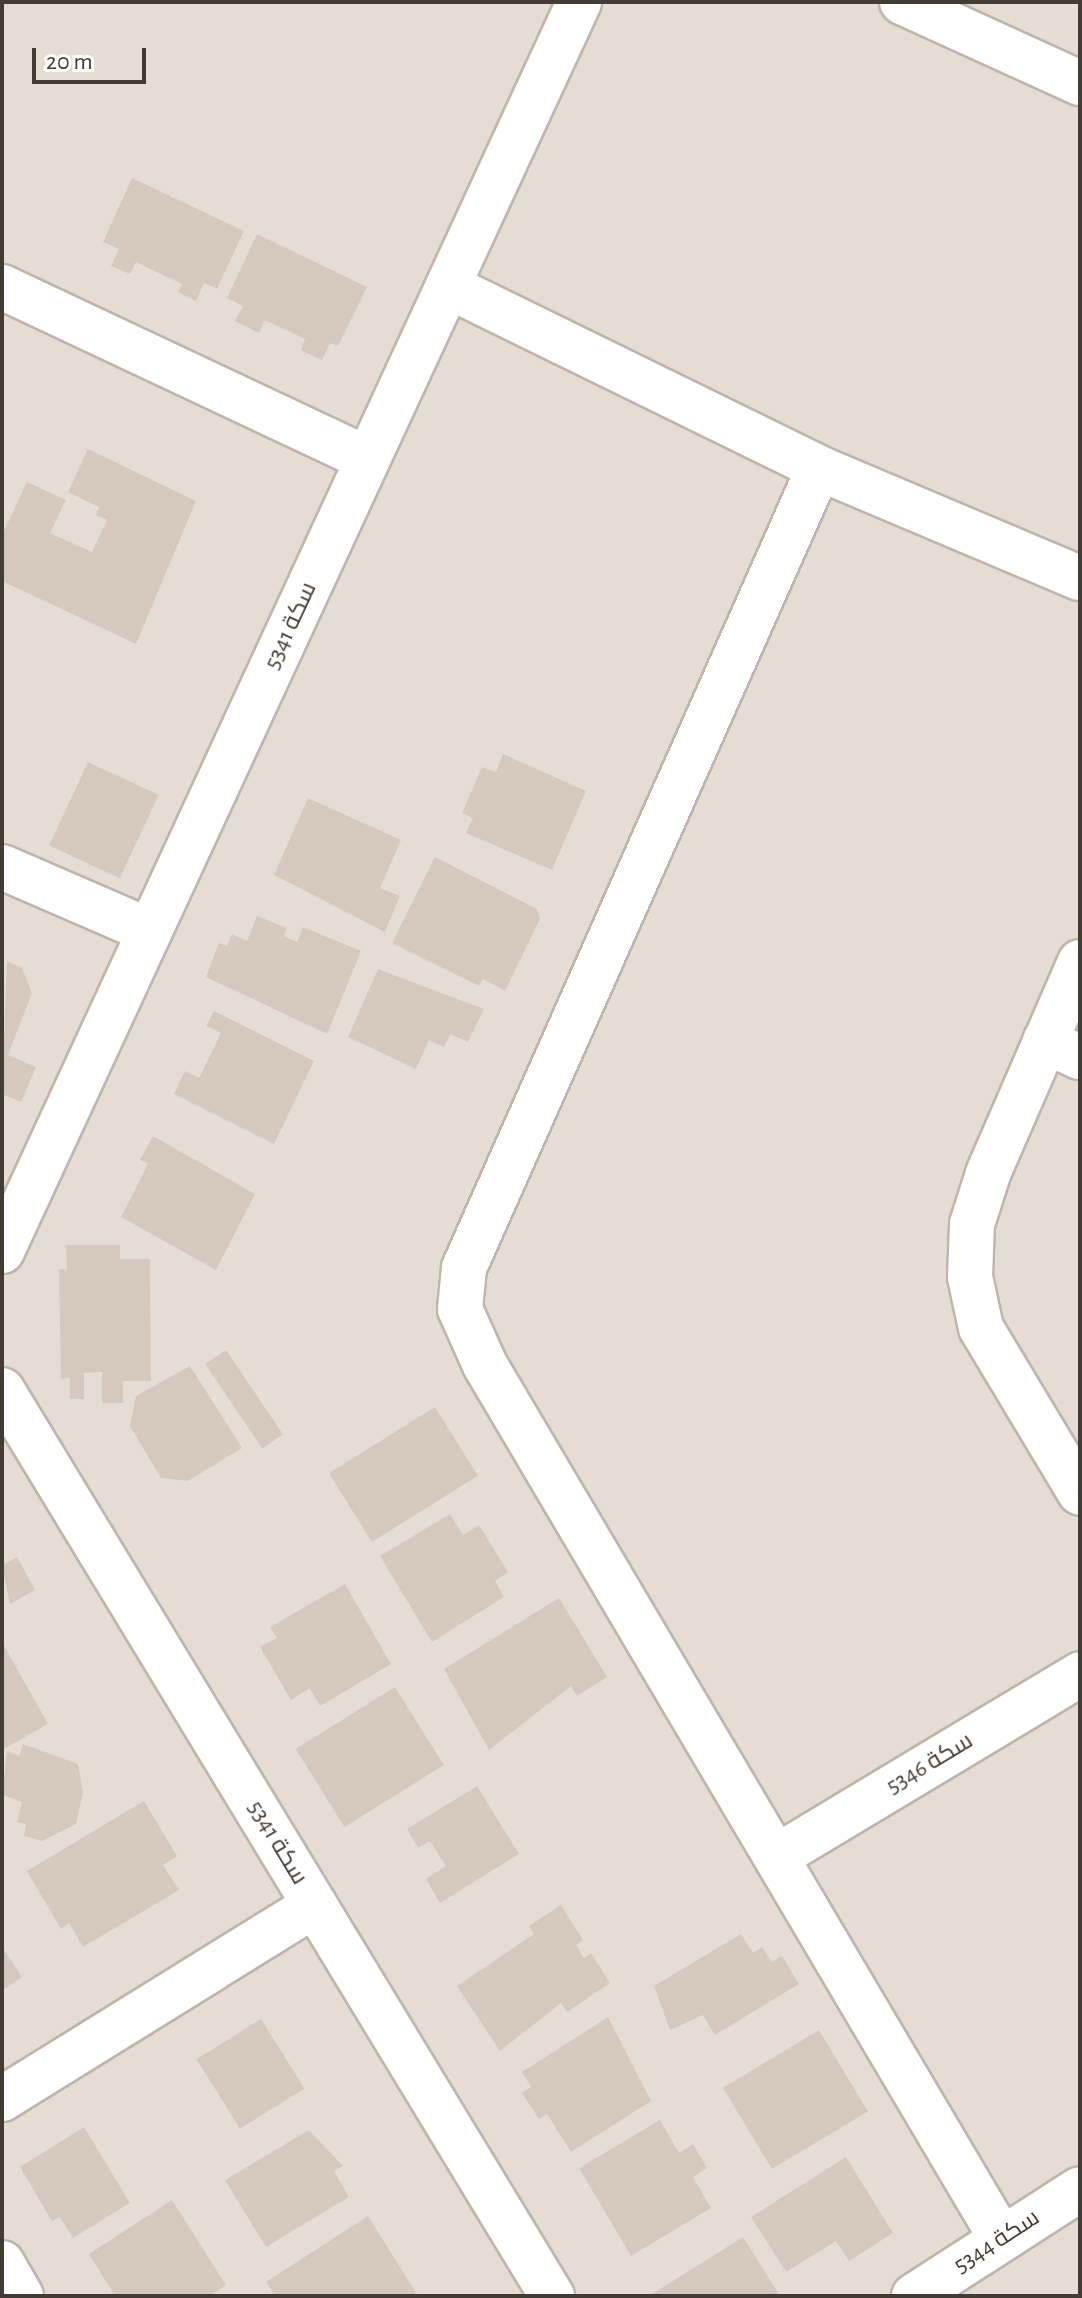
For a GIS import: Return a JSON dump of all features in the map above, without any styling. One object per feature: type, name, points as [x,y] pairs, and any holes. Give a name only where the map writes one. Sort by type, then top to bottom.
[{"type":"street","name":"سكة 5341","points":[[2,1251],[579,2]]},
{"type":"street","points":[[902,2],[1080,83]]},
{"type":"street","points":[[448,286],[819,468],[1080,578]]},
{"type":"street","points":[[2,287],[368,459]]},
{"type":"street","points":[[819,468],[464,1268],[460,1309],[485,1365],[781,1854],[1001,2238]]},
{"type":"street","points":[[2,867],[150,931]]},
{"type":"street","points":[[1080,962],[1062,1049],[972,1224],[970,1277],[981,1328],[1080,1493]]},
{"type":"street","name":"سكة 5341","points":[[2,1390],[552,2296]]},
{"type":"street","name":"سكة 5346","points":[[781,1854],[1080,1674]]},
{"type":"street","points":[[2,2099],[315,1905]]},
{"type":"street","name":"سكة 5344","points":[[914,2296],[1080,2189]]},
{"type":"street","points":[[2,2263],[21,2296]]},
{"type":"shaded area","points":[[2,2],[1080,2],[1080,2296],[2,2296]]},
{"type":"building","points":[[132,178],[244,231],[217,289],[204,283],[196,301],[178,292],[182,284],[136,262],[130,274],[111,266],[119,249],[103,242]]},
{"type":"building","points":[[257,234],[367,287],[338,346],[330,343],[322,360],[301,350],[305,339],[265,320],[259,333],[235,321],[243,306],[227,298]]},
{"type":"building","points":[[88,449],[196,501],[136,644],[2,581],[2,535],[27,482],[66,500],[50,533],[92,552],[107,520],[96,515],[99,507],[68,492]]},
{"type":"building","points":[[503,754],[586,791],[552,870],[466,833],[473,818],[462,813],[482,767],[496,772]]},
{"type":"building","points":[[88,762],[159,795],[120,878],[49,845]]},
{"type":"building","points":[[308,798],[401,840],[380,888],[400,896],[385,932],[274,875]]},
{"type":"building","points":[[435,857],[537,909],[540,919],[505,991],[483,979],[479,986],[392,943]]},
{"type":"building","points":[[257,916],[287,928],[284,936],[297,942],[303,927],[361,951],[327,1034],[206,977],[219,943],[227,946],[232,934],[247,941]]},
{"type":"building","points":[[7,961],[22,968],[32,993],[8,1055],[36,1067],[21,1102],[2,1094]]},
{"type":"building","points":[[378,969],[484,1009],[468,1042],[450,1034],[444,1047],[429,1040],[416,1069],[348,1037]]},
{"type":"building","points":[[214,1011],[314,1061],[274,1144],[174,1094],[185,1071],[199,1078],[221,1033],[206,1026]]},
{"type":"building","points":[[153,1136],[255,1194],[216,1270],[121,1217],[148,1164],[140,1160]]},
{"type":"building","points":[[66,1245],[120,1245],[120,1259],[150,1259],[151,1381],[123,1381],[123,1403],[102,1403],[102,1372],[84,1373],[84,1399],[70,1399],[70,1378],[61,1379],[59,1269],[67,1270]]},
{"type":"building","points":[[226,1350],[283,1435],[262,1449],[205,1364]]},
{"type":"building","points":[[190,1366],[242,1448],[188,1481],[161,1478],[130,1426],[136,1396]]},
{"type":"building","points":[[435,1407],[478,1476],[372,1542],[329,1473]]},
{"type":"building","points":[[450,1514],[463,1535],[479,1525],[508,1572],[495,1581],[504,1597],[432,1642],[380,1556]]},
{"type":"building","points":[[17,1557],[35,1590],[10,1604],[2,1565]]},
{"type":"building","points":[[345,1584],[391,1664],[320,1706],[310,1688],[291,1700],[260,1647],[277,1638],[270,1627]]},
{"type":"building","points":[[559,1598],[607,1677],[577,1696],[571,1686],[489,1750],[444,1669]]},
{"type":"building","points":[[2,1642],[48,1724],[2,1750]]},
{"type":"building","points":[[395,1687],[444,1765],[345,1827],[296,1749]]},
{"type":"building","points":[[23,1744],[78,1764],[83,1793],[76,1824],[42,1841],[24,1836],[26,1824],[17,1822],[22,1802],[2,1795],[7,1751],[19,1756]]},
{"type":"building","points":[[477,1786],[519,1854],[440,1903],[426,1879],[446,1866],[430,1841],[418,1848],[407,1829]]},
{"type":"building","points":[[144,1801],[177,1856],[163,1865],[179,1890],[83,1947],[69,1923],[61,1929],[27,1871]]},
{"type":"building","points":[[561,1905],[583,1940],[576,1945],[584,1958],[591,1953],[610,1983],[567,2012],[561,2003],[500,2051],[457,1986],[534,1934],[529,1926]]},
{"type":"building","points":[[741,1934],[753,1953],[762,1947],[772,1962],[782,1956],[799,1984],[715,2035],[703,2015],[670,2030],[654,1986]]},
{"type":"building","points":[[2,1947],[22,1977],[2,1991]]},
{"type":"building","points":[[608,2017],[651,2101],[571,2152],[547,2114],[539,2119],[522,2093],[531,2087],[522,2072]]},
{"type":"building","points":[[261,2019],[304,2089],[240,2129],[197,2059]]},
{"type":"building","points":[[819,2030],[868,2111],[772,2169],[723,2088]]},
{"type":"building","points":[[660,2120],[679,2153],[693,2144],[707,2168],[693,2177],[711,2208],[631,2256],[579,2168]]},
{"type":"building","points":[[84,2127],[130,2203],[73,2238],[60,2217],[52,2221],[20,2167]]},
{"type":"building","points":[[309,2130],[343,2166],[334,2171],[349,2197],[266,2247],[225,2180]]},
{"type":"building","points":[[846,2157],[893,2233],[849,2261],[836,2241],[786,2272],[751,2217]]},
{"type":"building","points":[[172,2200],[226,2285],[209,2296],[115,2296],[89,2254]]},
{"type":"building","points":[[368,2216],[418,2296],[275,2296],[266,2282]]},
{"type":"building","points":[[743,2237],[780,2296],[649,2296]]}]
